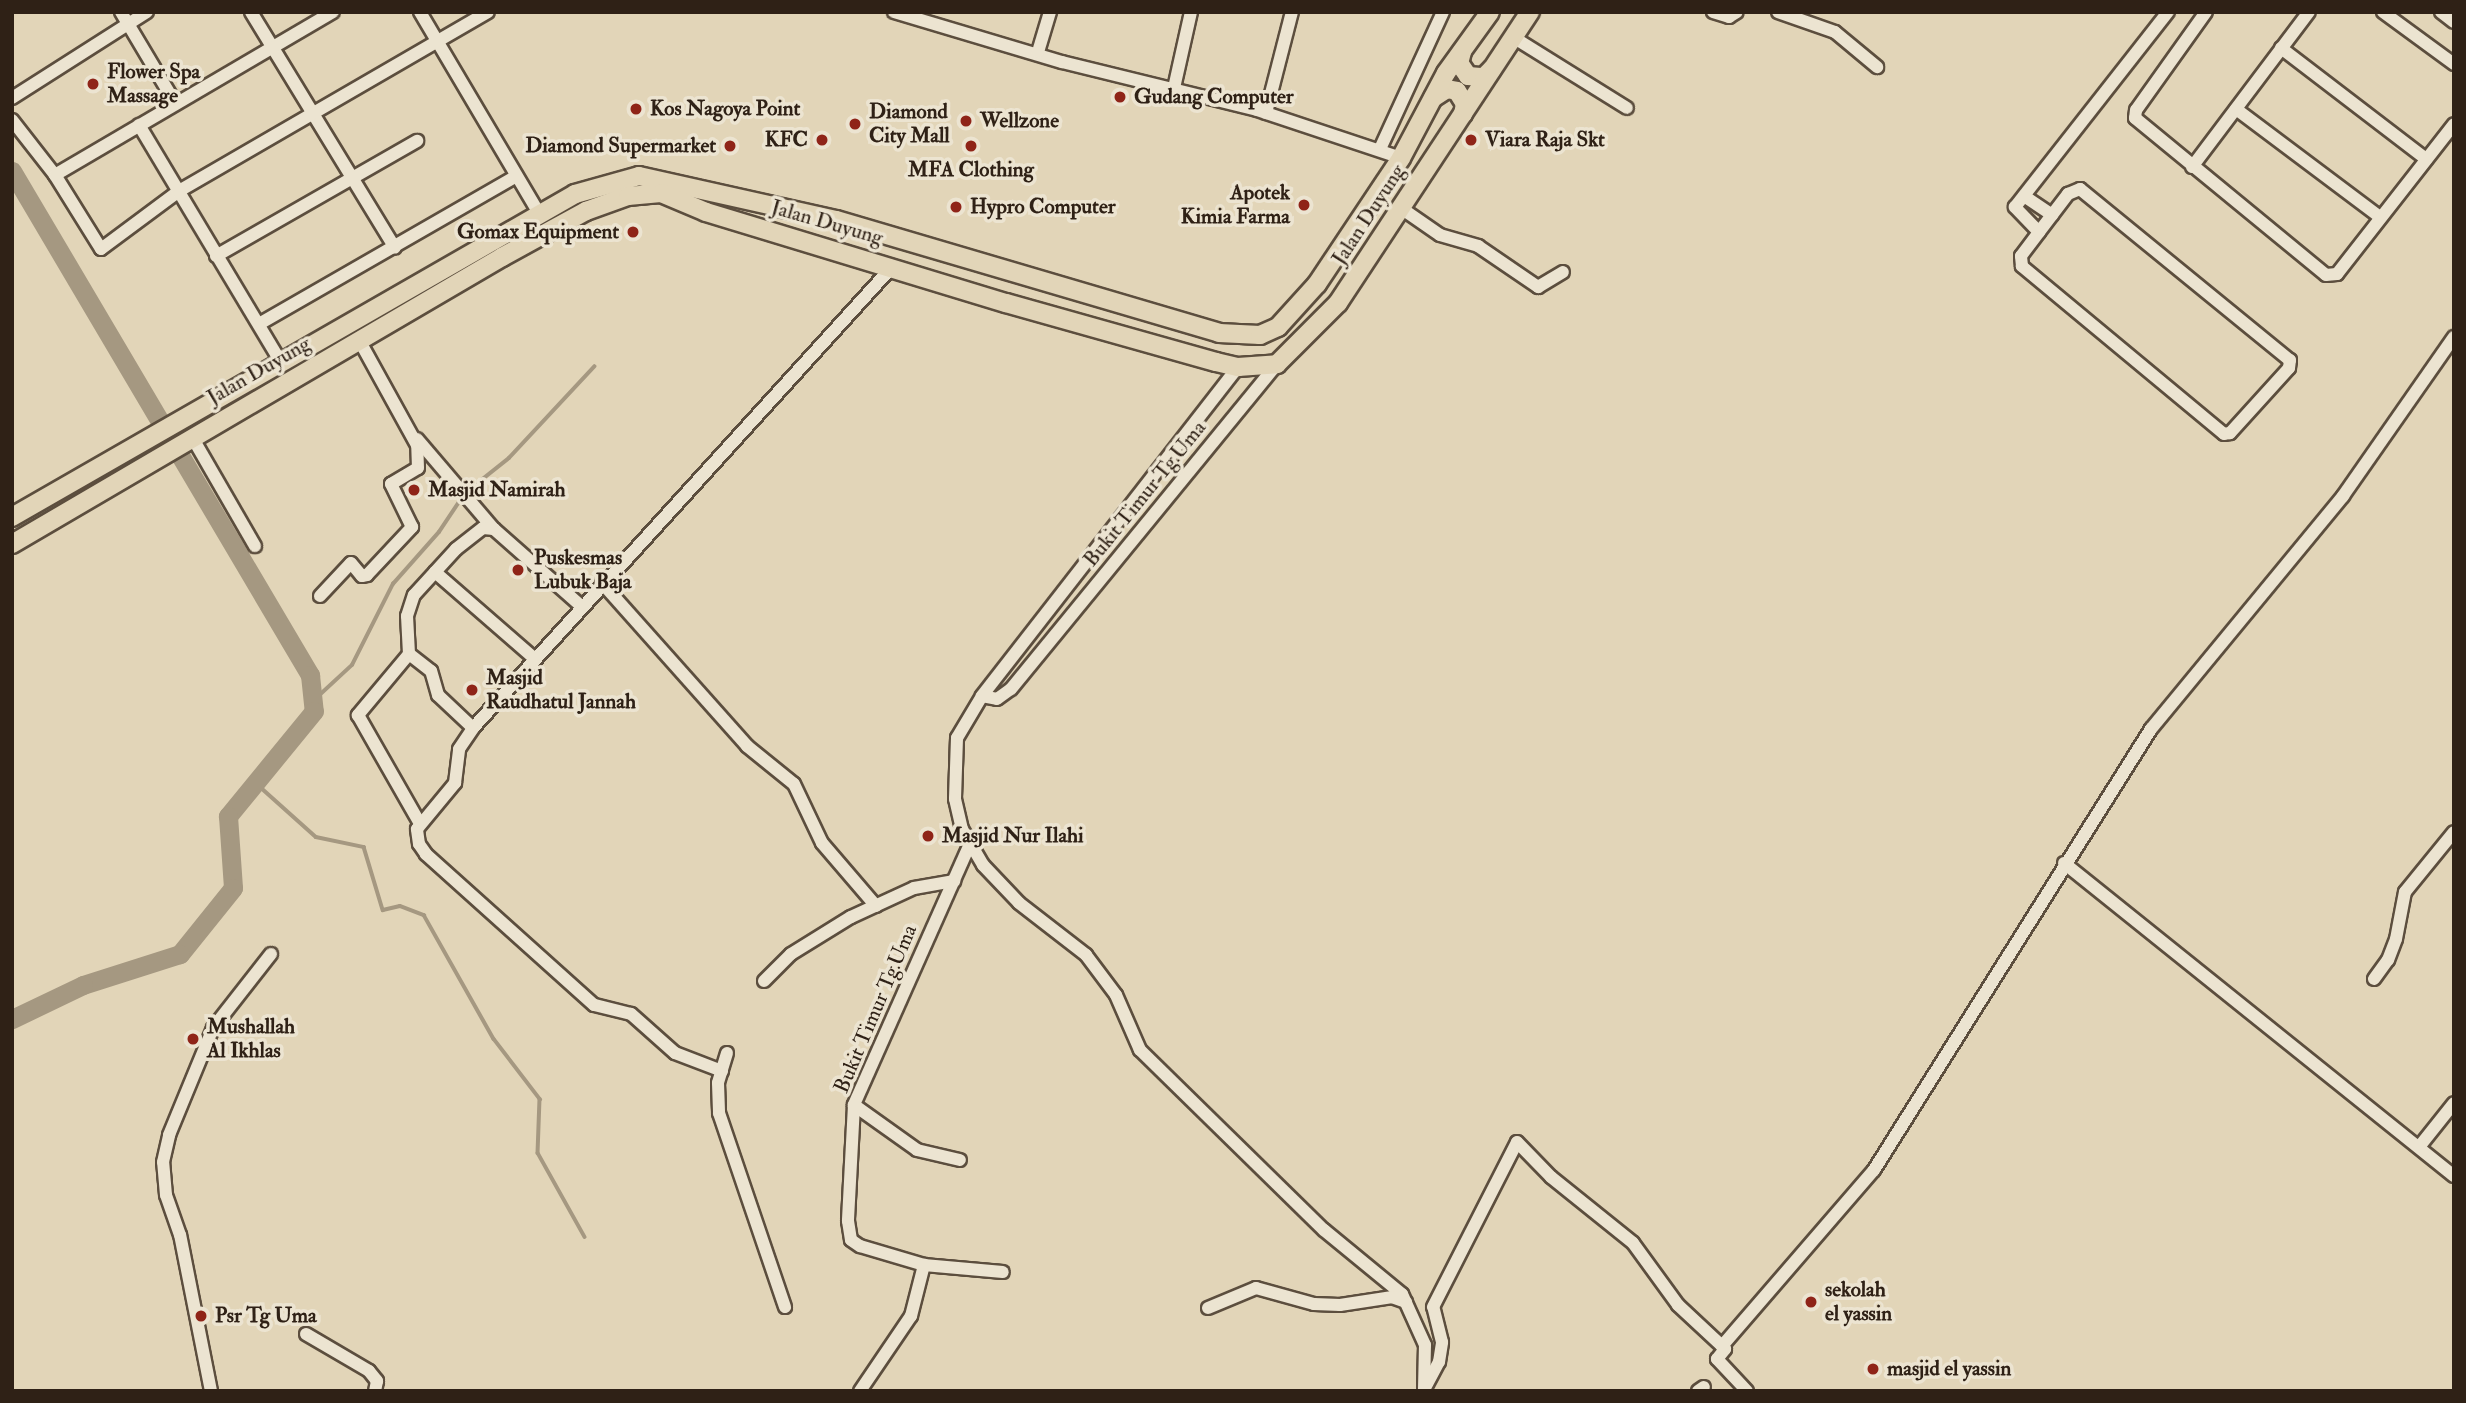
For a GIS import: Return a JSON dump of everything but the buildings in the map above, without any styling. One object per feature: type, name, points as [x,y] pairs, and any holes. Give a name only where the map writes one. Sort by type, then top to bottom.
[{"type":"highway","name":"Jalan Duyung","points":[[12,517],[586,189],[646,176],[842,222],[1219,333],[1255,337],[1271,331],[1301,306],[1401,158],[1433,98],[1490,12]]},
{"type":"highway","name":"Jalan Duyung","points":[[12,544],[158,456],[586,211],[651,193],[1006,303],[1238,367],[1277,364],[1338,303],[1530,12]]},
{"type":"highway","points":[[1462,52],[1460,63],[1468,76],[1484,77],[1492,69]]},
{"type":"highway","points":[[1433,98],[1447,89],[1457,91],[1465,104],[1463,114]]},
{"type":"highway","points":[[834,249],[849,237],[842,222]]},
{"type":"highway","points":[[883,234],[874,245],[887,265]]},
{"type":"highway","points":[[437,272],[447,289]]},
{"type":"street","points":[[121,12],[174,101]]},
{"type":"street","points":[[12,97],[147,12]]},
{"type":"street","points":[[251,12],[395,248]]},
{"type":"street","points":[[55,175],[174,101],[333,12]]},
{"type":"street","points":[[421,12],[540,215]]},
{"type":"street","points":[[12,120],[55,175],[100,249],[179,191],[488,12]]},
{"type":"street","points":[[894,12],[1266,113],[1401,158]]},
{"type":"street","points":[[1038,52],[1050,12]]},
{"type":"street","points":[[1174,88],[1191,12]]},
{"type":"street","points":[[1266,113],[1292,12]]},
{"type":"street","points":[[1380,149],[1443,12]]},
{"type":"street","points":[[1713,12],[1729,18],[1737,12]]},
{"type":"street","points":[[1778,12],[1835,32],[1877,67]]},
{"type":"street","points":[[2039,232],[2015,207],[2168,12]]},
{"type":"street","points":[[2206,12],[2136,110],[2140,123],[2326,275],[2337,274],[2454,124]]},
{"type":"street","points":[[2192,167],[2309,12]]},
{"type":"street","points":[[2384,12],[2454,64]]},
{"type":"street","points":[[2441,12],[2454,22]]},
{"type":"street","points":[[1513,37],[1627,108]]},
{"type":"street","points":[[2281,48],[2426,159]]},
{"type":"street","points":[[2236,109],[2380,217]]},
{"type":"street","points":[[139,125],[281,362]]},
{"type":"street","points":[[216,256],[416,141]]},
{"type":"street","points":[[259,324],[516,176]]},
{"type":"street","points":[[2080,189],[2286,355],[2289,368],[2230,433],[2224,434],[2022,266],[2021,256],[2052,215],[2068,194],[2080,189]]},
{"type":"street","points":[[2024,197],[2052,215]]},
{"type":"street","points":[[1401,208],[1440,235],[1478,246],[1538,287],[1563,272]]},
{"type":"street","points":[[419,821],[455,783],[458,749],[473,728],[887,265]]},
{"type":"street","points":[[1722,1346],[1878,1165],[2064,863],[2151,730],[2343,496],[2454,337]]},
{"type":"street","points":[[359,340],[412,434],[494,529],[581,606]]},
{"type":"street","name":"Bukit Timur Tg.Uma","points":[[982,696],[997,699],[1011,689],[1277,364]]},
{"type":"street","name":"Bukit Timur Tg.Uma","points":[[1003,1272],[924,1265],[851,1240],[854,1105],[970,844],[955,799],[957,738],[982,696],[1238,367]]},
{"type":"street","points":[[320,596],[351,563],[362,576],[367,575],[411,529],[391,484],[419,465],[412,434]]},
{"type":"street","points":[[190,438],[255,546]]},
{"type":"street","points":[[494,529],[479,531],[435,572],[411,606],[409,654],[358,715],[419,821],[417,838],[426,854],[594,1005],[631,1014],[675,1053],[722,1071]]},
{"type":"street","points":[[435,572],[534,658]]},
{"type":"street","points":[[602,583],[754,753],[794,784],[822,843],[876,906]]},
{"type":"street","points":[[409,654],[431,671],[438,695],[473,728]]},
{"type":"street","points":[[2374,979],[2396,939],[2405,892],[2454,832]]},
{"type":"street","points":[[970,844],[996,880],[1086,955],[1116,995],[1140,1050],[1324,1230],[1387,1279],[1409,1304],[1425,1345],[1424,1390]]},
{"type":"street","points":[[2064,863],[2454,1176]]},
{"type":"street","points":[[764,981],[791,954],[820,933],[914,888],[954,881]]},
{"type":"street","points":[[211,1391],[180,1235],[166,1195],[163,1162],[169,1135],[213,1028],[271,954]]},
{"type":"street","points":[[727,1053],[722,1071],[719,1112],[785,1307]]},
{"type":"street","points":[[2419,1147],[2454,1102]]},
{"type":"street","points":[[854,1105],[918,1150],[960,1160]]},
{"type":"street","points":[[1424,1390],[1439,1362],[1442,1342],[1433,1307],[1517,1142],[1551,1177],[1633,1243],[1678,1306],[1725,1349],[1717,1359],[1747,1391]]},
{"type":"street","points":[[860,1391],[911,1316],[924,1265]]},
{"type":"street","points":[[1208,1308],[1256,1288],[1314,1304],[1340,1305],[1392,1297],[1409,1304]]},
{"type":"street","points":[[306,1334],[369,1371],[377,1381],[375,1391]]},
{"type":"waterway","points":[[12,171],[310,675],[314,711],[228,816],[233,888],[180,954],[83,985],[12,1019]]},
{"type":"waterway","points":[[313,701],[352,665],[393,584],[439,532],[465,493],[509,458],[594,367]]},
{"type":"waterway","points":[[257,784],[316,837],[364,847],[383,910],[400,906],[424,915],[494,1039],[540,1099],[538,1153],[585,1237]]},
{"type":"place","name":"Flower Spa Massage","points":[[93,84]]},
{"type":"place","name":"Gudang Computer","points":[[1120,97]]},
{"type":"place","name":"Kos Nagoya Point","points":[[636,109]]},
{"type":"place","name":"Wellzone","points":[[966,121]]},
{"type":"place","name":"Diamond City Mall","points":[[855,124]]},
{"type":"place","name":"KFC","points":[[822,140]]},
{"type":"place","name":"Viara Raja Skt","points":[[1471,140]]},
{"type":"place","name":"Diamond Supermarket","points":[[730,146]]},
{"type":"place","name":"MFA Clothing","points":[[971,146]]},
{"type":"place","name":"Apotek Kimia Farma","points":[[1304,205]]},
{"type":"place","name":"Hypro Computer","points":[[956,207]]},
{"type":"place","name":"Gomax Equipment","points":[[633,232]]},
{"type":"place","name":"Masjid Namirah","points":[[414,490]]},
{"type":"place","name":"Puskesmas Lubuk Baja","points":[[518,570]]},
{"type":"place","name":"Masjid Raudhatul Jannah","points":[[472,690]]},
{"type":"place","name":"Masjid Nur Ilahi","points":[[928,836]]},
{"type":"place","name":"Mushallah Al Ikhlas","points":[[193,1039]]},
{"type":"place","name":"sekolah el yassin","points":[[1811,1302]]},
{"type":"place","name":"Psr Tg Uma","points":[[201,1316]]},
{"type":"place","name":"masjid el yassin","points":[[1873,1369]]}]
